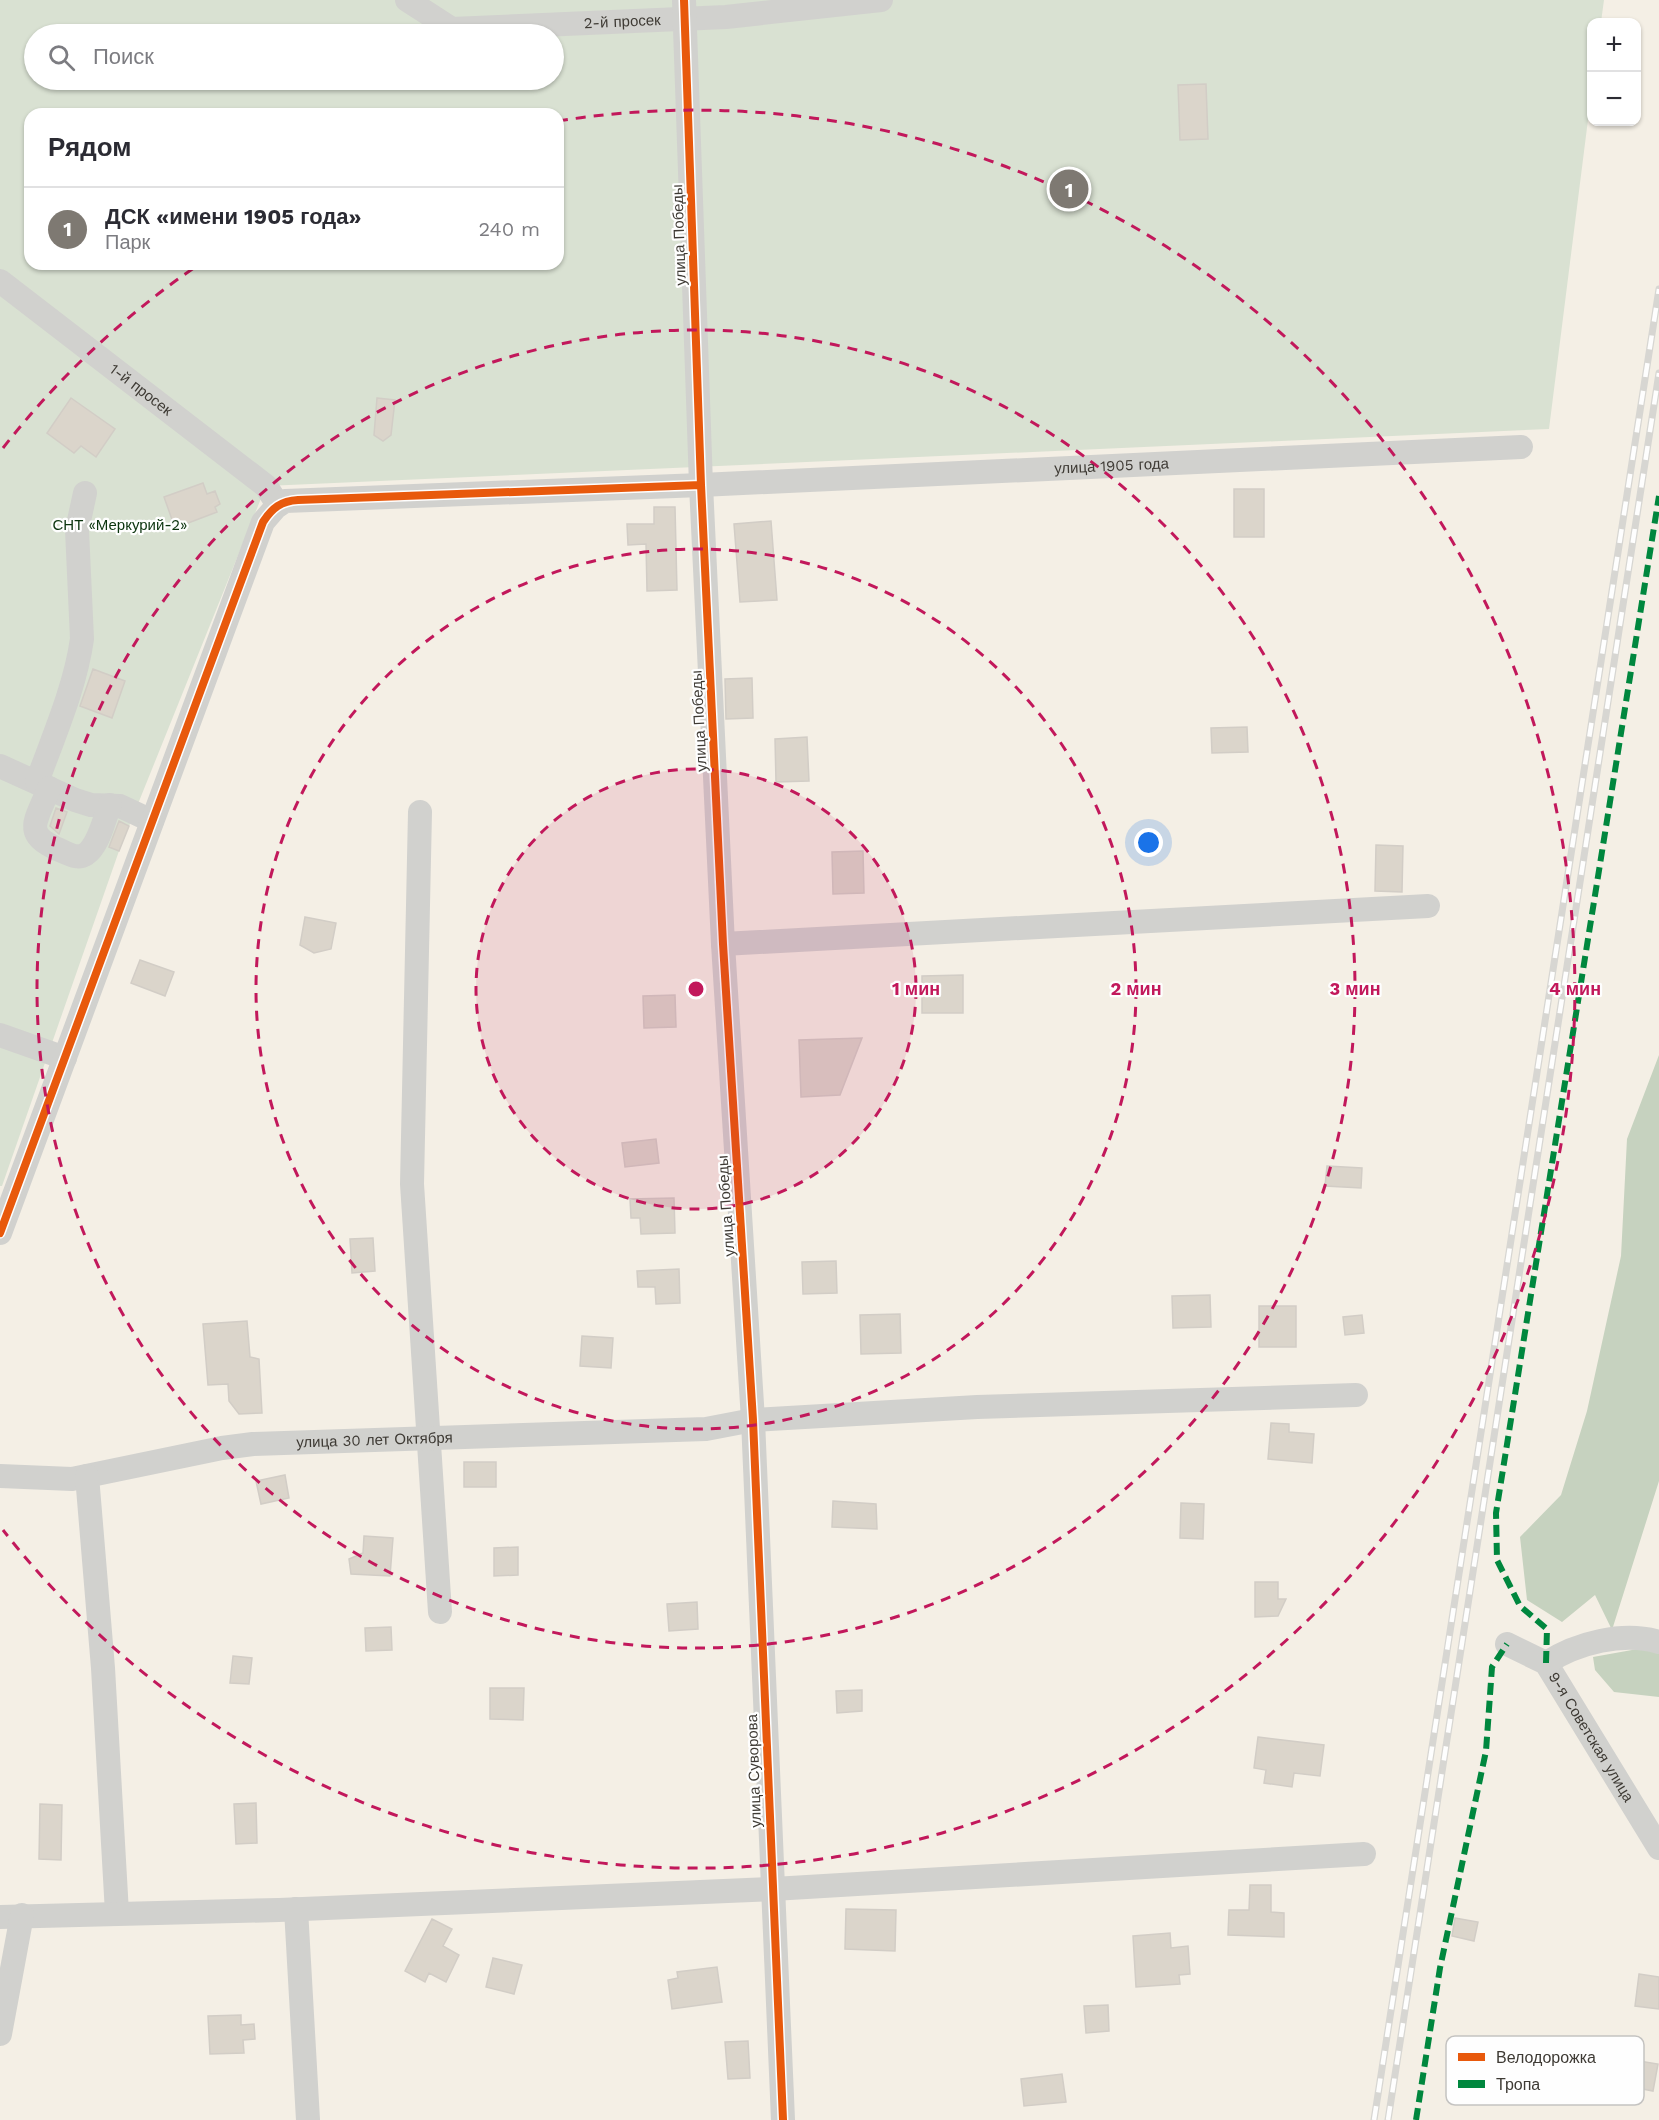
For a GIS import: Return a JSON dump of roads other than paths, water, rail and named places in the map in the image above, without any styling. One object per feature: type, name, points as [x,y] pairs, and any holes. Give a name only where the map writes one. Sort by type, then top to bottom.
[{"type":"street","name":"2-й просек","points":[[407,0],[444,24]]},
{"type":"street","name":"2-й просек","points":[[513,24],[685,10],[881,0]]},
{"type":"street","name":"улица Победы","points":[[685,10],[701,485],[723,944],[753,1420]]},
{"type":"street","name":"1-й просек","points":[[0,281],[266,486],[278,505]]},
{"type":"street","name":"улица 1905 года","points":[[278,505],[298,500],[701,485],[1521,447]]},
{"type":"street","points":[[85,493],[77,530],[82,639],[43,785],[35,829],[36,837],[45,844],[76,857],[86,854],[94,845],[110,805]]},
{"type":"street","points":[[0,1233],[65,1058],[143,817],[263,522],[278,505]]},
{"type":"street","points":[[0,766],[92,805],[110,805],[143,817]]},
{"type":"street","points":[[420,812],[412,1184],[440,1612]]},
{"type":"street","points":[[723,944],[1428,906]]},
{"type":"street","points":[[0,1035],[65,1058]]},
{"type":"street","name":"улица 30 лет Октября","points":[[0,1476],[72,1479],[222,1448],[428,1436],[694,1429],[753,1420],[977,1407],[1356,1395]]},
{"type":"street","name":"улица Суворова","points":[[753,1420],[783,2120]]},
{"type":"street","points":[[87,1476],[103,1668],[117,1913]]},
{"type":"street","points":[[1546,1663],[1566,1650],[1588,1643],[1621,1640],[1659,1642]]},
{"type":"street","name":"9-я Советская улица","points":[[1507,1644],[1546,1663],[1659,1848]]},
{"type":"street","points":[[0,2034],[11,1916],[296,1909],[773,1889],[1364,1854]]},
{"type":"street","points":[[296,1909],[308,2120]]},
{"type":"railway","points":[[1374,2120],[1659,289]]},
{"type":"railway","points":[[1388,2120],[1659,373]]},
{"type":"place","name":"ДСК «имени 1905 года»","points":[[1069,189]]},
{"type":"park label","name":"СНТ «Меркурий-2»","points":[[120,525]]}]
